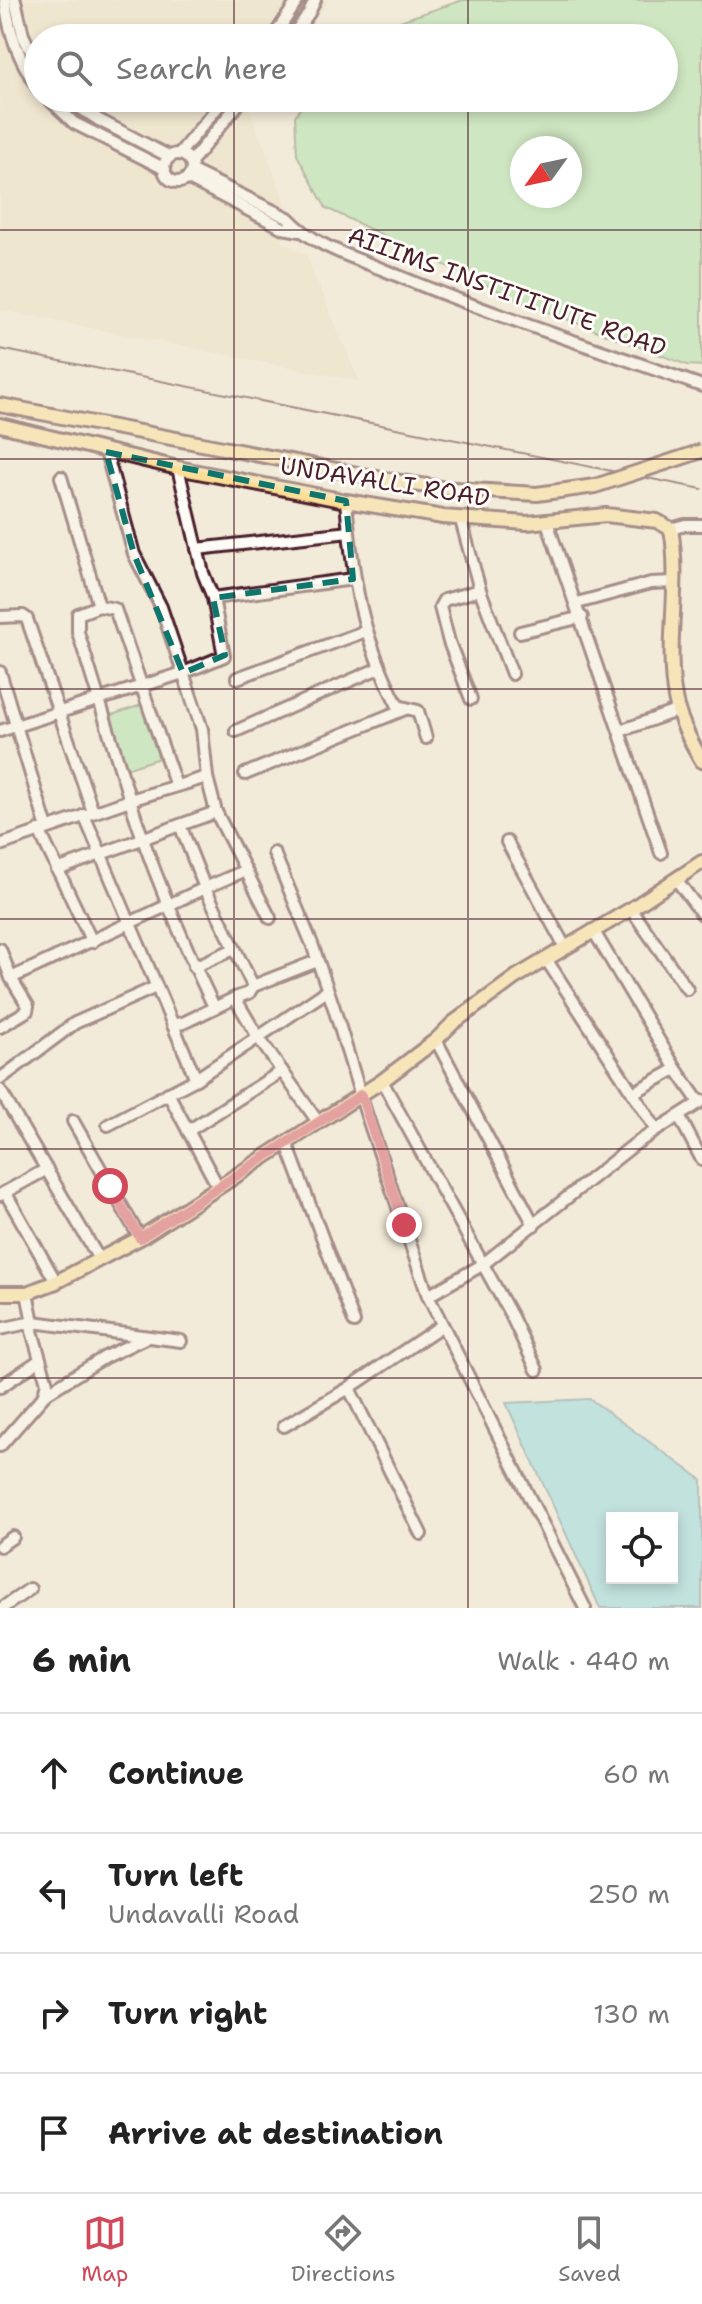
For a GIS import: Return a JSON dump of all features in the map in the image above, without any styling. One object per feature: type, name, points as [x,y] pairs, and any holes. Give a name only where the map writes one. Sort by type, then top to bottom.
[{"type":"main road","points":[[0,405],[394,481],[456,489],[537,494],[595,486],[702,451]]},
{"type":"main road","name":"UNDAVALLI ROAD","points":[[0,425],[178,468],[461,520],[547,522],[606,515],[657,521],[671,529]]},
{"type":"main road","points":[[671,529],[675,551],[672,671],[679,710],[702,761]]},
{"type":"main road","points":[[0,1293],[27,1293],[56,1282],[140,1238],[382,1081],[487,997],[702,862]]},
{"type":"street","points":[[5,0],[8,28],[24,65]]},
{"type":"street","points":[[15,0],[24,37]]},
{"type":"street","points":[[282,24],[298,0]]},
{"type":"street","points":[[301,24],[315,0]]},
{"type":"street","points":[[63,112],[74,123],[165,169],[213,112]]},
{"type":"street","name":"AIIIMS INSTITITUTE ROAD","points":[[87,112],[175,155],[190,170],[288,218],[300,231],[321,244],[421,286],[702,386]]},
{"type":"street","points":[[190,170],[233,112]]},
{"type":"street","name":"AIIIMS INSTITITUTE ROAD","points":[[165,169],[168,177],[175,181],[190,170]]},
{"type":"street","points":[[106,452],[134,554],[161,607],[202,729],[207,777],[216,812],[270,918]]},
{"type":"street","points":[[0,731],[183,673],[225,655],[178,468]]},
{"type":"street","points":[[61,477],[99,606]]},
{"type":"street","points":[[346,501],[353,579],[366,631],[379,668],[398,706],[405,709]]},
{"type":"street","points":[[461,520],[480,590],[512,674]]},
{"type":"street","points":[[547,522],[661,853]]},
{"type":"street","points":[[671,529],[702,525]]},
{"type":"street","points":[[197,549],[349,532]]},
{"type":"street","points":[[213,598],[353,579]]},
{"type":"street","points":[[577,603],[651,583],[674,582]]},
{"type":"street","points":[[471,699],[449,642],[440,607],[444,600],[480,590]]},
{"type":"street","points":[[176,786],[115,609],[99,606],[78,614],[78,632],[142,840],[194,967],[214,1007]]},
{"type":"street","points":[[0,617],[23,616],[27,619],[59,713],[100,854],[196,1079]]},
{"type":"street","points":[[520,632],[582,617]]},
{"type":"street","points":[[237,678],[366,631]]},
{"type":"street","points":[[236,731],[379,668]]},
{"type":"street","points":[[0,672],[43,829],[57,870],[92,942]]},
{"type":"street","points":[[245,774],[405,709],[418,711],[426,738]]},
{"type":"street","points":[[620,731],[679,710]]},
{"type":"street","points":[[0,845],[207,777]]},
{"type":"street","points":[[57,870],[216,812]]},
{"type":"street","points":[[180,825],[205,888],[253,986]]},
{"type":"street","points":[[507,842],[565,947]]},
{"type":"street","points":[[274,853],[334,1008],[428,1296],[585,1608]]},
{"type":"street","points":[[7,976],[92,942],[244,871]]},
{"type":"street","points":[[676,879],[702,914]]},
{"type":"street","points":[[631,909],[687,989]]},
{"type":"street","points":[[428,1296],[482,1265],[656,1129],[700,1102],[676,1069],[593,930]]},
{"type":"street","points":[[0,949],[7,976],[28,1008],[0,1027]]},
{"type":"street","points":[[194,967],[234,949]]},
{"type":"street","points":[[546,959],[656,1129]]},
{"type":"street","points":[[173,1025],[249,993],[253,986],[317,961]]},
{"type":"street","points":[[0,1079],[75,1023],[156,987]]},
{"type":"street","points":[[108,1125],[196,1079],[327,991]]},
{"type":"street","points":[[235,998],[258,1037],[318,1122]]},
{"type":"street","points":[[436,1040],[534,1225]]},
{"type":"street","points":[[633,1093],[676,1069]]},
{"type":"street","points":[[188,1131],[282,1071]]},
{"type":"street","points":[[382,1081],[512,1317],[537,1370]]},
{"type":"street","points":[[0,1090],[99,1259]]},
{"type":"street","points":[[168,1093],[218,1187]]},
{"type":"street","points":[[679,1116],[702,1160]]},
{"type":"street","points":[[73,1121],[140,1238]]},
{"type":"street","points":[[287,1144],[354,1322]]},
{"type":"street","points":[[47,1169],[2,1193],[56,1282]]},
{"type":"street","points":[[27,1293],[32,1331],[47,1383],[45,1394]]},
{"type":"street","points":[[0,1329],[33,1322],[181,1341]]},
{"type":"street","points":[[284,1426],[349,1388],[441,1326]]},
{"type":"street","points":[[0,1446],[45,1394],[105,1357],[147,1337]]},
{"type":"street","points":[[0,1387],[40,1360]]},
{"type":"street","points":[[349,1388],[421,1534]]},
{"type":"street","points":[[0,1546],[13,1537]]},
{"type":"street","points":[[2,1608],[30,1589]]},
{"type":"highlighted area","points":[[106,452],[346,501],[353,579],[213,598],[225,655],[183,673],[134,554]]},
{"type":"shaded area","points":[[0,0],[329,0],[311,24],[24,24],[24,112],[251,112],[291,217],[282,241],[306,255],[359,381],[0,310]]},
{"type":"green space","points":[[463,0],[702,0],[702,366],[687,365],[522,302],[326,208],[297,155],[295,116],[298,112],[678,112],[678,24],[391,24]]},
{"type":"green space","points":[[141,705],[159,758],[126,769],[109,716]]},
{"type":"water","points":[[590,1399],[702,1480],[702,1608],[600,1608],[506,1403]]},
{"type":"railway","points":[[0,349],[702,489]]},
{"type":"route","points":[[110,1186],[140,1238],[361,1095],[404,1225]]}]
